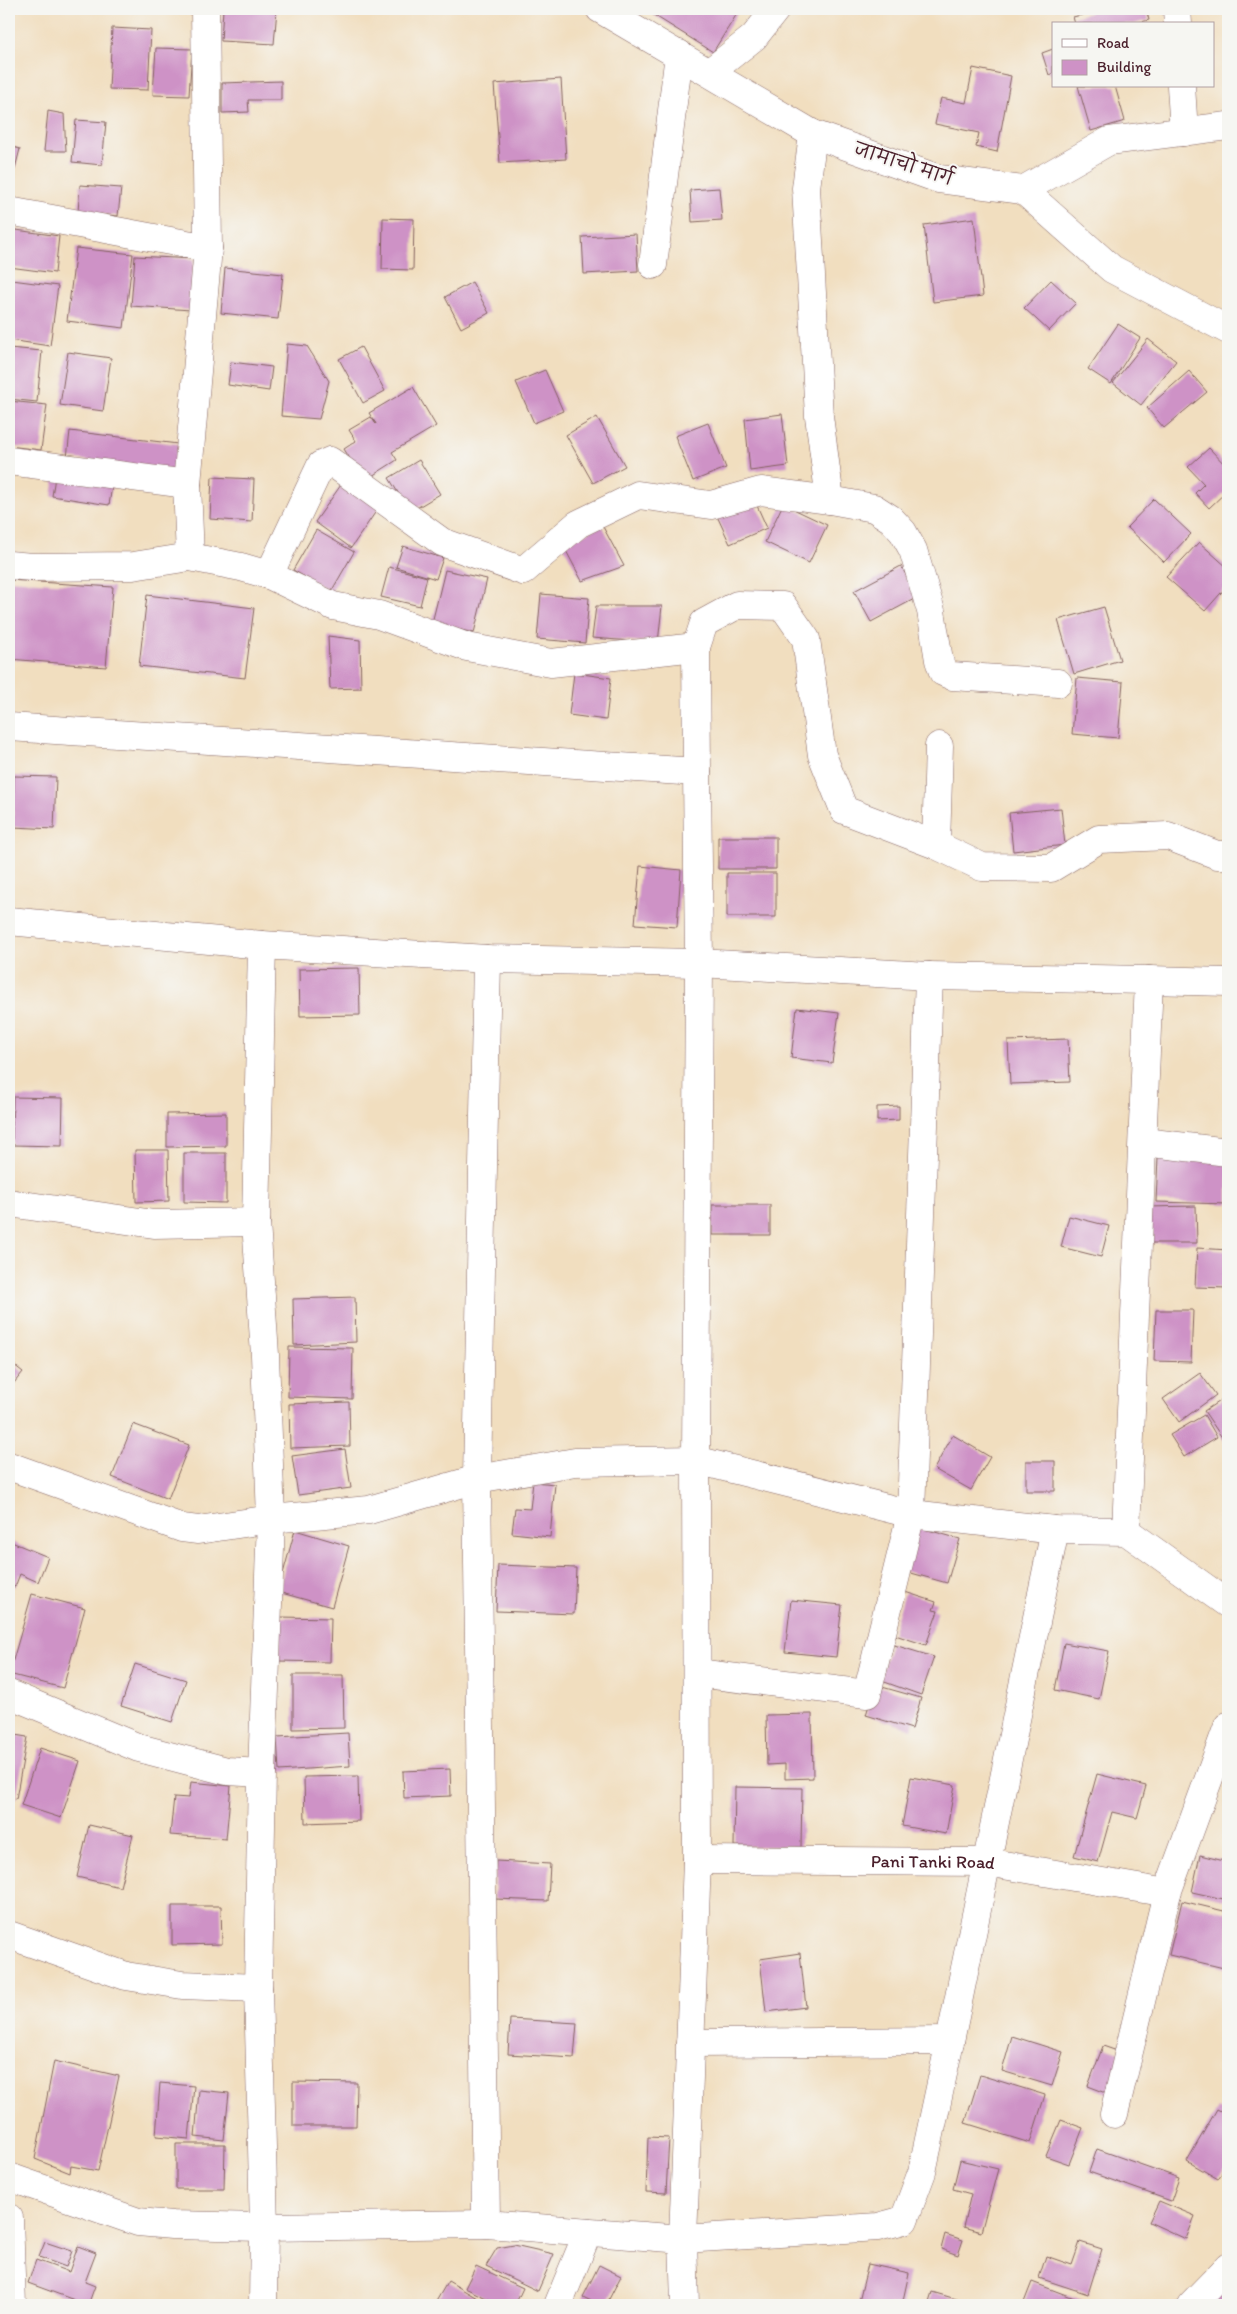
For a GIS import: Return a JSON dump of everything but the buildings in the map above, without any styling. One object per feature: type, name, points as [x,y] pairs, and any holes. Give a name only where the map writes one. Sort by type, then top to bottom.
[{"type":"street","points":[[190,557],[187,484],[208,248],[205,9]]},
{"type":"street","name":"जामाचो मार्ग","points":[[600,9],[813,134],[939,179],[1023,190]]},
{"type":"street","points":[[710,72],[754,37],[776,9]]},
{"type":"street","points":[[1177,9],[1178,22]]},
{"type":"street","points":[[653,265],[679,54]]},
{"type":"street","points":[[1182,88],[1184,132]]},
{"type":"street","points":[[1228,126],[1109,141],[1023,190],[1112,269],[1228,330]]},
{"type":"street","points":[[813,134],[806,188],[820,416],[830,500]]},
{"type":"street","points":[[9,211],[208,248]]},
{"type":"street","points":[[269,575],[320,465],[330,461],[442,542],[523,571],[578,524],[638,495],[711,505],[761,491],[830,500],[874,508],[891,519],[902,532],[913,550],[924,584],[943,672],[952,676],[1058,683]]},
{"type":"street","points":[[9,462],[187,484]]},
{"type":"street","points":[[9,564],[32,567],[134,566],[190,557],[241,567],[269,575],[333,606],[379,615],[467,647],[551,663],[696,647]]},
{"type":"street","points":[[685,2305],[683,2239],[697,1860],[696,1460],[699,963],[696,647],[704,622],[737,606],[783,606],[806,639],[822,755],[844,810],[936,845],[982,867],[1050,868],[1099,839],[1168,836],[1217,856],[1228,855]]},
{"type":"street","points":[[9,726],[697,772]]},
{"type":"street","points":[[936,845],[939,746]]},
{"type":"street","points":[[9,921],[262,945],[487,959],[699,963],[929,976],[1228,982]]},
{"type":"street","points":[[262,945],[256,1222],[265,1356],[271,1519],[262,1774],[258,1988],[264,2227],[263,2305]]},
{"type":"street","points":[[486,2224],[477,1479],[487,959]]},
{"type":"street","points":[[697,1672],[867,1694],[911,1514],[929,976]]},
{"type":"street","points":[[1126,1531],[1150,980]]},
{"type":"street","points":[[1144,1142],[1228,1152]]},
{"type":"street","points":[[9,1203],[154,1224],[256,1222]]},
{"type":"street","points":[[9,1466],[182,1528],[198,1530],[271,1519],[369,1510],[477,1479],[575,1462],[696,1460],[911,1514],[1055,1530],[1126,1531],[1228,1604]]},
{"type":"street","points":[[9,2209],[10,2178],[138,2222],[172,2225],[264,2227],[486,2224],[683,2239],[878,2227],[904,2220],[922,2172],[1055,1530]]},
{"type":"street","points":[[9,1694],[139,1748],[227,1770],[262,1774]]},
{"type":"street","points":[[1114,2114],[1167,1892],[1228,1726]]},
{"type":"street","name":"Pani Tanki Road","points":[[697,1860],[986,1862],[1167,1892]]},
{"type":"street","points":[[9,1935],[126,1976],[182,1985],[258,1988]]},
{"type":"street","points":[[690,2043],[950,2041]]},
{"type":"street","points":[[9,2218],[12,2305]]},
{"type":"street","points":[[558,2305],[588,2232]]},
{"type":"street","points":[[1192,2305],[1228,2267]]}]
